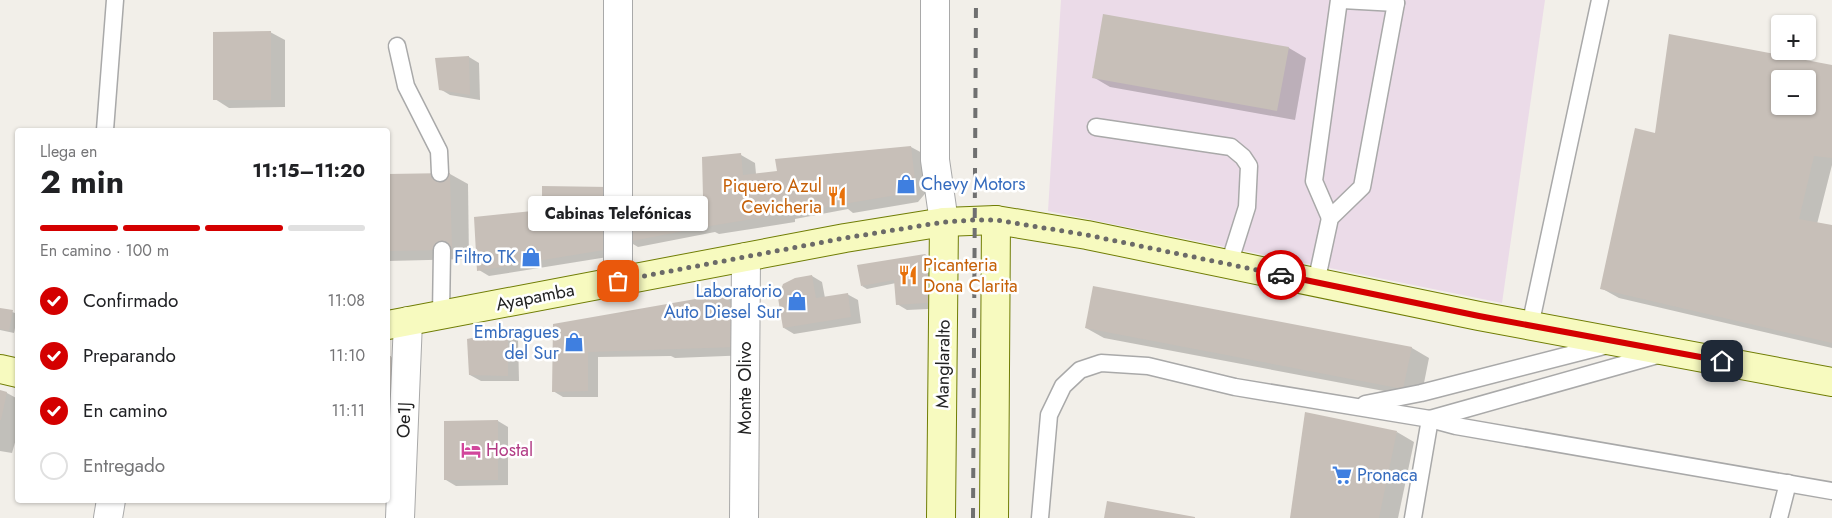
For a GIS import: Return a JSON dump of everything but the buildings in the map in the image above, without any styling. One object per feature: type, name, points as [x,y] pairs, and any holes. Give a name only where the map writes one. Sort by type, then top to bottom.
[{"type":"main road","name":"Ayapamba","points":[[398,323],[845,238],[944,222],[996,220],[1087,235],[1530,326],[1832,382]]},
{"type":"main road","points":[[994,518],[996,220]]},
{"type":"main road","name":"Manglaralto","points":[[942,518],[944,222]]},
{"type":"main road","points":[[0,369],[15,372]]},
{"type":"street","points":[[618,0],[618,281]]},
{"type":"street","name":"Manglaralto","points":[[935,0],[935,160],[944,222]]},
{"type":"street","name":"Monte Olivo","points":[[744,518],[746,257]]},
{"type":"street","name":"Oe1J","points":[[398,323],[400,518]]},
{"type":"street","points":[[108,518],[110,503]]},
{"type":"lane","points":[[105,128],[115,0]]},
{"type":"lane","points":[[1316,283],[1330,218],[1362,187],[1396,2],[1341,0],[1314,181],[1330,218]]},
{"type":"lane","points":[[1530,326],[1600,0]]},
{"type":"lane","points":[[397,46],[406,86],[439,151],[440,173]]},
{"type":"lane","points":[[1096,127],[1231,147],[1243,157],[1248,166],[1247,207],[1229,264]]},
{"type":"lane","points":[[441,315],[442,250]]},
{"type":"lane","points":[[1352,406],[1421,394],[1619,342]]},
{"type":"lane","points":[[1430,419],[1669,351]]},
{"type":"lane","points":[[1040,518],[1049,415],[1063,386],[1080,370],[1102,363],[1148,366],[1235,387],[1430,419],[1456,426],[1832,491]]},
{"type":"lane","points":[[1413,518],[1430,419]]},
{"type":"lane","points":[[1780,518],[1788,483]]},
{"type":"shaded area","points":[[1061,0],[1545,0],[1502,303],[1048,211]]},
{"type":"railway","points":[[973,518],[976,0]]},
{"type":"way so far","points":[[618,281],[845,238],[944,222],[974,220],[996,220],[1087,235],[1281,275]]},
{"type":"place","name":"Chevy Motors","points":[[906,184]]},
{"type":"place","name":"Piquero Azul Cevicheria","points":[[837,196]]},
{"type":"place","name":"Filtro TK","points":[[531,257]]},
{"type":"place","name":"Picanteria Dona Clarita","points":[[908,275]]},
{"type":"place","name":"Cabinas Telefónicas","points":[[618,281]]},
{"type":"place","name":"Laboratorio Auto Diesel Sur","points":[[797,301]]},
{"type":"place","name":"Embragues del Sur","points":[[574,342]]},
{"type":"place","name":"Hostal","points":[[471,450]]},
{"type":"place","name":"Pronaca","points":[[1342,475]]},
{"type":"route","points":[[1281,275],[1479,316],[1722,361]]}]
